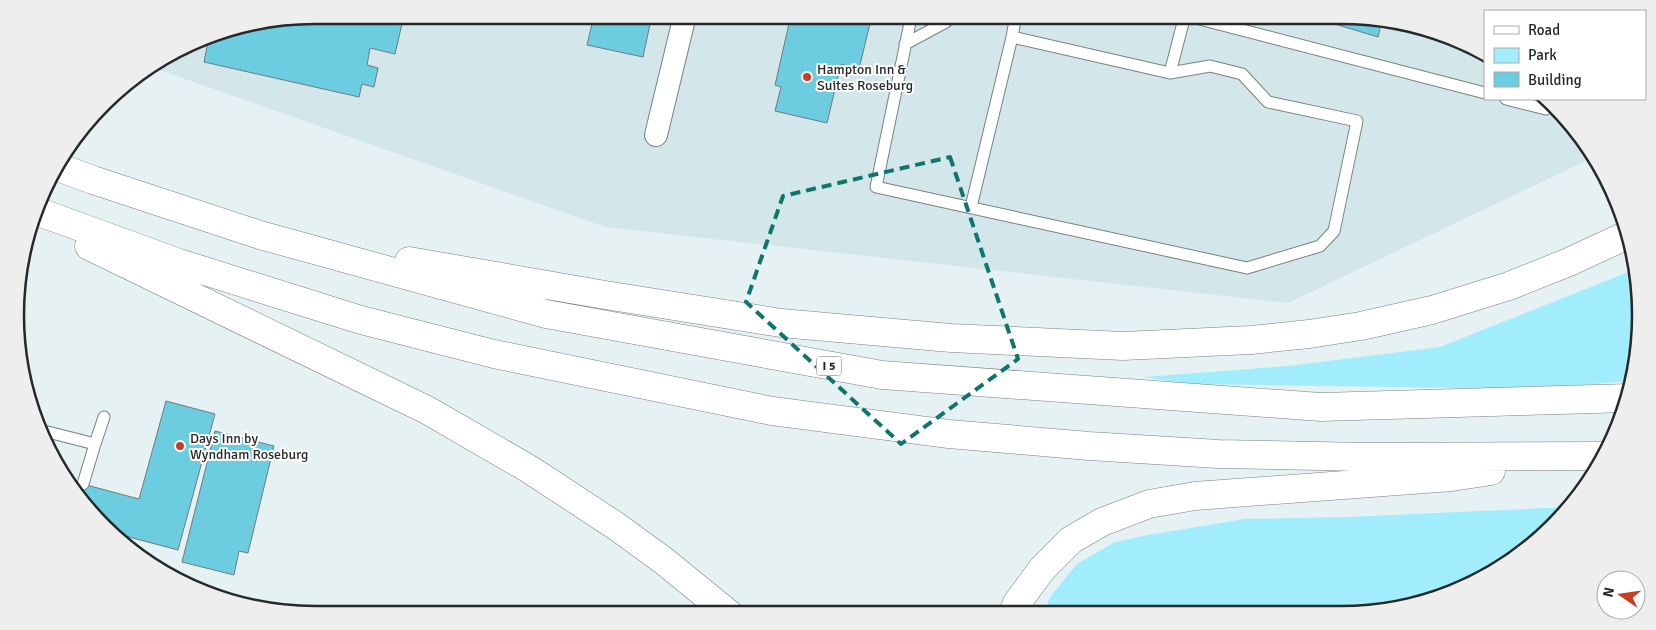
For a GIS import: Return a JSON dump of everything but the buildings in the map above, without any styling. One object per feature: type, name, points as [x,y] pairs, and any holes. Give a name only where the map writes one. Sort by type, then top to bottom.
[{"type":"highway","name":"I 5","points":[[63,169],[260,235],[546,314],[882,375],[1321,406],[1620,398]]},
{"type":"highway","points":[[42,213],[179,263],[362,320],[494,354],[772,411],[950,434],[1198,453],[1367,457],[1592,456]]},
{"type":"highway","points":[[39,222],[444,420],[529,469],[616,526],[664,561],[719,606]]},
{"type":"highway","points":[[260,235],[605,295],[781,323],[951,338],[1123,346],[1251,340],[1361,326],[1432,310],[1509,286],[1569,262],[1621,238]]},
{"type":"highway","points":[[1016,606],[1042,569],[1071,540],[1102,522],[1149,504],[1196,496],[1452,477],[1592,456]]},
{"type":"street","points":[[656,135],[683,24]]},
{"type":"lane","points":[[910,24],[876,187],[1247,268],[1320,246],[1334,231],[1357,121],[1268,102],[1242,74],[1210,66],[1170,73],[1012,36]]},
{"type":"lane","points":[[906,44],[942,24]]},
{"type":"lane","points":[[971,207],[1014,24]]},
{"type":"lane","points":[[1170,73],[1183,24]]},
{"type":"lane","points":[[1220,24],[1484,93]]},
{"type":"lane","points":[[1510,100],[1546,108]]},
{"type":"lane","points":[[83,484],[104,417]]},
{"type":"lane","points":[[49,432],[95,444]]},
{"type":"highlighted area","points":[[950,157],[1018,359],[901,444],[746,302],[783,196]]},
{"type":"shaded area","points":[[296,24],[1360,24],[1398,29],[1435,39],[1484,61],[1484,100],[1537,100],[1560,123],[1587,160],[1288,303],[605,227],[158,70],[186,54],[221,39],[258,29]]},
{"type":"green space","points":[[1629,272],[1632,296],[1632,334],[1624,382],[1528,389],[1189,384],[1144,377],[1288,366],[1440,347]]},
{"type":"green space","points":[[1560,507],[1533,534],[1487,567],[1435,591],[1398,601],[1360,606],[1046,606],[1051,596],[1077,564],[1115,542],[1245,519],[1348,517]]},
{"type":"place","name":"Hampton Inn & Suites Roseburg","points":[[807,77]]},
{"type":"place","name":"Days Inn by Wyndham Roseburg","points":[[180,446]]}]
